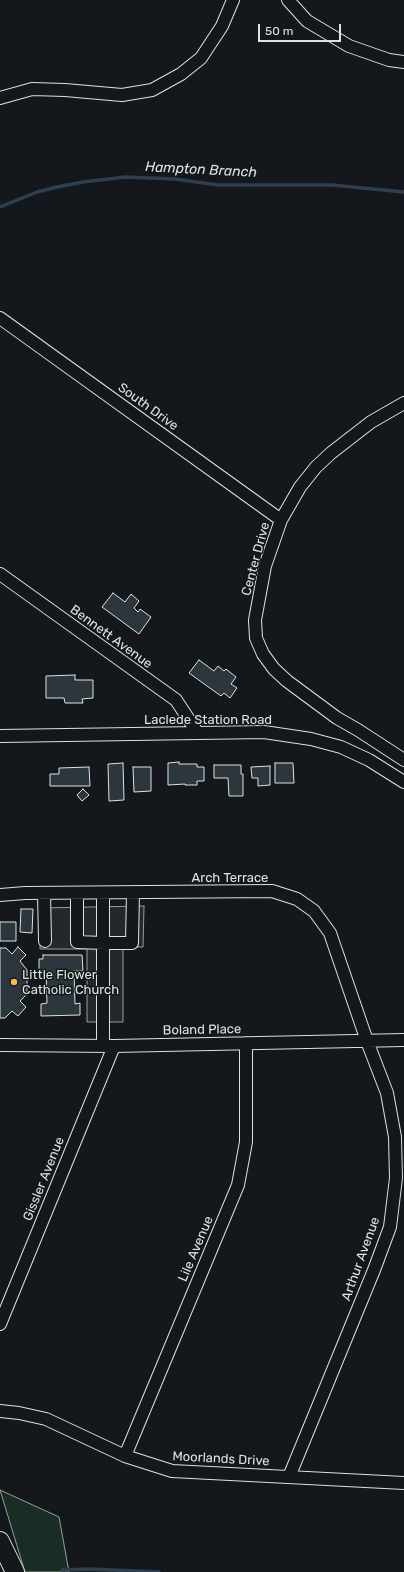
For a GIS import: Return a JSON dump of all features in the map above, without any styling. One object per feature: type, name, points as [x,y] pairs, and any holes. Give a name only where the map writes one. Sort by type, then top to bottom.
[{"type":"highway","points":[[0,1541],[15,1572]]},
{"type":"highway","points":[[0,1561],[4,1572]]},
{"type":"street","points":[[0,98],[32,89],[122,94],[152,90],[181,74],[201,58],[222,26],[233,0]]},
{"type":"street","points":[[288,0],[307,21],[349,46],[389,60],[404,62]]},
{"type":"street","name":"South Drive","points":[[0,318],[281,520]]},
{"type":"street","name":"Center Drive","points":[[404,403],[371,422],[331,452],[316,467],[300,487],[281,520],[265,566],[254,620],[256,638],[263,654],[287,681],[337,718],[404,760]]},
{"type":"street","name":"Bennett Avenue","points":[[0,574],[176,700],[197,732]]},
{"type":"street","name":"Laclede Station Road","points":[[0,736],[264,732],[311,739],[341,747],[369,760],[404,782]]},
{"type":"street","name":"Arch Terrace","points":[[0,895],[44,893],[272,891],[297,899],[314,911],[330,933],[367,1041]]},
{"type":"street","points":[[77,893],[77,942],[132,943],[133,892]]},
{"type":"street","points":[[44,893],[45,941]]},
{"type":"street","points":[[103,893],[103,943],[109,1046]]},
{"type":"street","name":"Boland Place","points":[[0,1045],[109,1046],[404,1040]]},
{"type":"street","name":"Arthur Avenue","points":[[289,1477],[374,1270],[390,1227],[396,1178],[395,1138],[387,1093],[367,1041]]},
{"type":"street","name":"Lile Avenue","points":[[125,1456],[238,1185],[246,1142],[246,1043]]},
{"type":"street","name":"Gissler Avenue","points":[[0,1324],[109,1046]]},
{"type":"street","name":"Moorlands Drive","points":[[0,1411],[19,1413],[46,1419],[125,1456],[172,1471],[404,1483]]},
{"type":"green space","points":[[0,1490],[59,1517],[69,1572],[25,1572]]},
{"type":"shaded area","points":[[144,906],[143,947],[123,947],[123,1022],[87,1022],[87,949],[40,949],[40,908]]},
{"type":"building","points":[[113,593],[125,602],[131,594],[139,601],[134,608],[138,612],[140,609],[151,617],[139,634],[102,607]]},
{"type":"building","points":[[199,660],[214,671],[218,666],[224,671],[226,669],[236,677],[231,684],[237,688],[230,698],[224,693],[221,696],[189,673]]},
{"type":"building","points":[[75,675],[75,680],[93,680],[93,698],[82,699],[83,703],[65,703],[64,698],[46,698],[46,676]]},
{"type":"building","points":[[179,762],[179,764],[197,764],[197,767],[204,767],[204,781],[197,781],[197,785],[168,785],[168,763]]},
{"type":"building","points":[[123,763],[124,800],[109,801],[108,764]]},
{"type":"building","points":[[275,763],[293,763],[294,783],[275,783]]},
{"type":"building","points":[[214,765],[241,765],[241,774],[243,774],[243,796],[229,796],[228,778],[214,778]]},
{"type":"building","points":[[270,766],[270,785],[258,786],[258,778],[252,778],[251,767]]},
{"type":"building","points":[[89,767],[90,786],[50,786],[50,774],[59,774],[59,768]]},
{"type":"building","points":[[133,767],[151,767],[151,791],[134,792]]},
{"type":"building","points":[[83,789],[89,795],[82,801],[77,795]]},
{"type":"building","points":[[21,909],[33,909],[32,933],[20,932]]},
{"type":"building","name":"Little Flower Catholic Church","points":[[0,922],[16,922],[16,941],[0,941]]},
{"type":"building","name":"Little Flower Catholic Church","points":[[18,947],[26,955],[20,961],[27,970],[27,994],[20,1001],[26,1007],[18,1016],[12,1011],[5,1018],[0,1018],[0,948],[6,948],[12,954]]},
{"type":"building","points":[[43,955],[82,955],[83,971],[74,971],[75,1004],[80,1003],[80,1015],[41,1016],[41,1004],[47,1003],[46,971],[39,971],[39,959],[43,959]]},
{"type":"waterway","name":"Hampton Branch","points":[[0,207],[37,192],[57,187],[125,177],[175,179],[218,185],[332,185],[404,192]]},
{"type":"waterway","points":[[62,1570],[89,1569],[159,1572]]},
{"type":"place","name":"Little Flower Catholic Church","points":[[14,982]]}]
